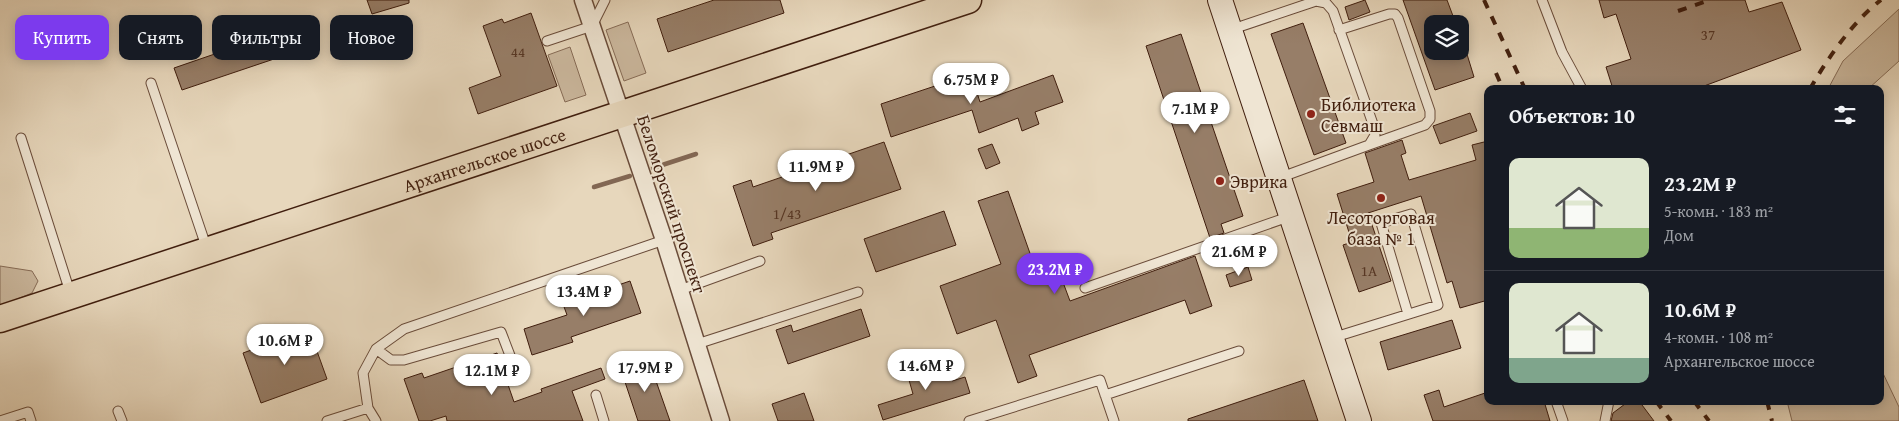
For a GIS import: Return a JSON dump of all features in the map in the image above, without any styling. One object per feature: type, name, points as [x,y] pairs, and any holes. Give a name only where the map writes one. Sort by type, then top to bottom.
[{"type":"main road","name":"Архангельское шоссе","points":[[0,320],[966,0]]},
{"type":"main road","points":[[1220,0],[1359,421]]},
{"type":"street","name":"Беломорский проспект","points":[[583,0],[664,240],[721,421]]},
{"type":"lane","points":[[547,41],[592,26],[605,0]]},
{"type":"lane","points":[[1542,0],[1562,52],[1580,85]]},
{"type":"lane","points":[[1230,30],[1316,1],[1326,3],[1339,30],[1373,124],[1375,135],[1369,145]]},
{"type":"lane","points":[[1279,178],[1425,125],[1430,119],[1430,111],[1395,14],[1389,14],[1339,30]]},
{"type":"lane","points":[[151,83],[208,252]]},
{"type":"lane","points":[[21,138],[72,296]]},
{"type":"lane","points":[[1332,338],[1438,305],[1410,214],[1380,224],[1408,314]]},
{"type":"lane","points":[[1085,288],[1291,216]]},
{"type":"lane","points":[[376,421],[368,408],[364,374],[376,349],[404,329],[664,240]]},
{"type":"lane","points":[[680,290],[760,261]]},
{"type":"lane","points":[[697,344],[858,292]]},
{"type":"lane","points":[[376,349],[392,360],[404,360],[501,332],[516,371]]},
{"type":"lane","points":[[1105,395],[1239,350]]},
{"type":"lane","points":[[969,421],[1100,380],[1114,421]]},
{"type":"lane","points":[[596,395],[604,421]]},
{"type":"lane","points":[[1557,405],[1563,421]]},
{"type":"lane","points":[[1605,421],[1608,405]]},
{"type":"lane","points":[[327,421],[368,408]]},
{"type":"lane","points":[[118,411],[122,421]]},
{"type":"lane","points":[[0,421],[28,412],[31,421]]},
{"type":"shaded area","points":[[1899,9],[1899,61],[1872,85],[1830,85],[1843,61]]},
{"type":"shaded area","points":[[628,22],[646,73],[624,81],[606,30]]},
{"type":"shaded area","points":[[570,47],[586,95],[565,102],[548,55]]},
{"type":"shaded area","points":[[0,266],[32,271],[38,281],[32,293],[0,306]]},
{"type":"shaded area","points":[[1884,375],[1899,407],[1899,421],[1792,421],[1788,405],[1884,405]]},
{"type":"building","points":[[367,0],[409,0],[409,3],[372,14]]},
{"type":"building","points":[[714,0],[780,0],[784,13],[668,52],[657,19]]},
{"type":"building","points":[[1365,0],[1370,12],[1349,20],[1345,7]]},
{"type":"building","points":[[1403,0],[1447,0],[1453,15],[1424,15],[1424,59]]},
{"type":"building","points":[[1599,0],[1745,0],[1749,12],[1782,2],[1801,50],[1707,85],[1612,85],[1606,67],[1631,59],[1616,14],[1604,18]]},
{"type":"building","points":[[531,13],[557,86],[478,114],[469,88],[501,76],[483,26],[502,19],[504,23]]},
{"type":"building","points":[[1303,23],[1346,143],[1314,155],[1271,34]]},
{"type":"building","points":[[1181,34],[1243,216],[1221,224],[1224,233],[1210,238],[1146,46]]},
{"type":"building","points":[[212,55],[212,60],[271,60],[182,90],[174,68],[202,60]]},
{"type":"building","points":[[1424,60],[1469,60],[1474,77],[1435,90]]},
{"type":"building","points":[[971,74],[980,102],[1053,75],[1063,102],[1035,112],[1039,124],[1022,131],[1018,118],[979,133],[972,110],[891,137],[881,104]]},
{"type":"building","points":[[1470,113],[1477,131],[1440,144],[1433,126]]},
{"type":"building","points":[[1402,140],[1406,153],[1401,155],[1409,180],[1476,160],[1472,145],[1484,142],[1484,301],[1460,308],[1452,281],[1447,283],[1421,196],[1368,213],[1391,281],[1359,292],[1343,245],[1352,242],[1337,194],[1374,182],[1365,153]]},
{"type":"building","points":[[884,142],[901,189],[771,233],[773,239],[753,246],[733,186],[751,180],[753,187]]},
{"type":"building","points":[[992,144],[1000,163],[986,169],[978,149]]},
{"type":"building","points":[[1008,191],[1038,276],[1058,269],[1070,301],[1195,256],[1212,306],[1190,314],[1185,300],[1029,355],[1037,376],[1018,383],[996,320],[957,334],[940,286],[1001,264],[978,201]]},
{"type":"building","points":[[944,211],[956,245],[876,272],[864,239]]},
{"type":"building","points":[[1248,267],[1252,280],[1230,287],[1226,275]]},
{"type":"building","points":[[630,281],[641,313],[571,337],[573,342],[532,355],[524,329],[567,315],[563,304]]},
{"type":"building","points":[[861,309],[870,336],[788,364],[776,330],[791,325],[793,332]]},
{"type":"building","points":[[1452,320],[1461,348],[1388,370],[1380,342]]},
{"type":"building","points":[[309,329],[327,379],[261,403],[243,353]]},
{"type":"building","points":[[497,353],[514,402],[542,392],[541,389],[601,368],[605,379],[572,391],[583,421],[447,421],[446,416],[430,421],[419,421],[404,379],[422,373],[424,378]]},
{"type":"building","points":[[649,361],[670,421],[638,421],[621,370]]},
{"type":"building","points":[[946,361],[952,381],[965,377],[970,393],[883,420],[878,405],[913,394],[907,373]]},
{"type":"building","points":[[1304,380],[1318,421],[1188,421],[1188,419]]},
{"type":"building","points":[[1439,390],[1444,407],[1484,393],[1484,405],[1545,405],[1550,421],[1433,421],[1424,395]]},
{"type":"building","points":[[804,393],[814,421],[778,421],[772,404]]},
{"type":"building","points":[[1624,405],[1642,405],[1654,421],[1611,421],[1613,413]]},
{"type":"waterway","points":[[653,168],[696,154]]},
{"type":"waterway","points":[[594,187],[630,176]]},
{"type":"railway","points":[[1484,0],[1523,85]]},
{"type":"railway","points":[[1678,11],[1710,0]]},
{"type":"railway","points":[[1812,85],[1824,65],[1851,29],[1881,0]]},
{"type":"railway","points":[[1496,73],[1501,85]]},
{"type":"railway","points":[[1659,405],[1671,421]]},
{"type":"railway","points":[[1697,405],[1709,421]]},
{"type":"railway","points":[[1768,405],[1772,421]]},
{"type":"place","name":"Библиотека Севмаш","points":[[1311,114]]},
{"type":"place","name":"Эврика","points":[[1220,181]]},
{"type":"place","name":"Лесоторговая база № 1","points":[[1381,198]]}]
